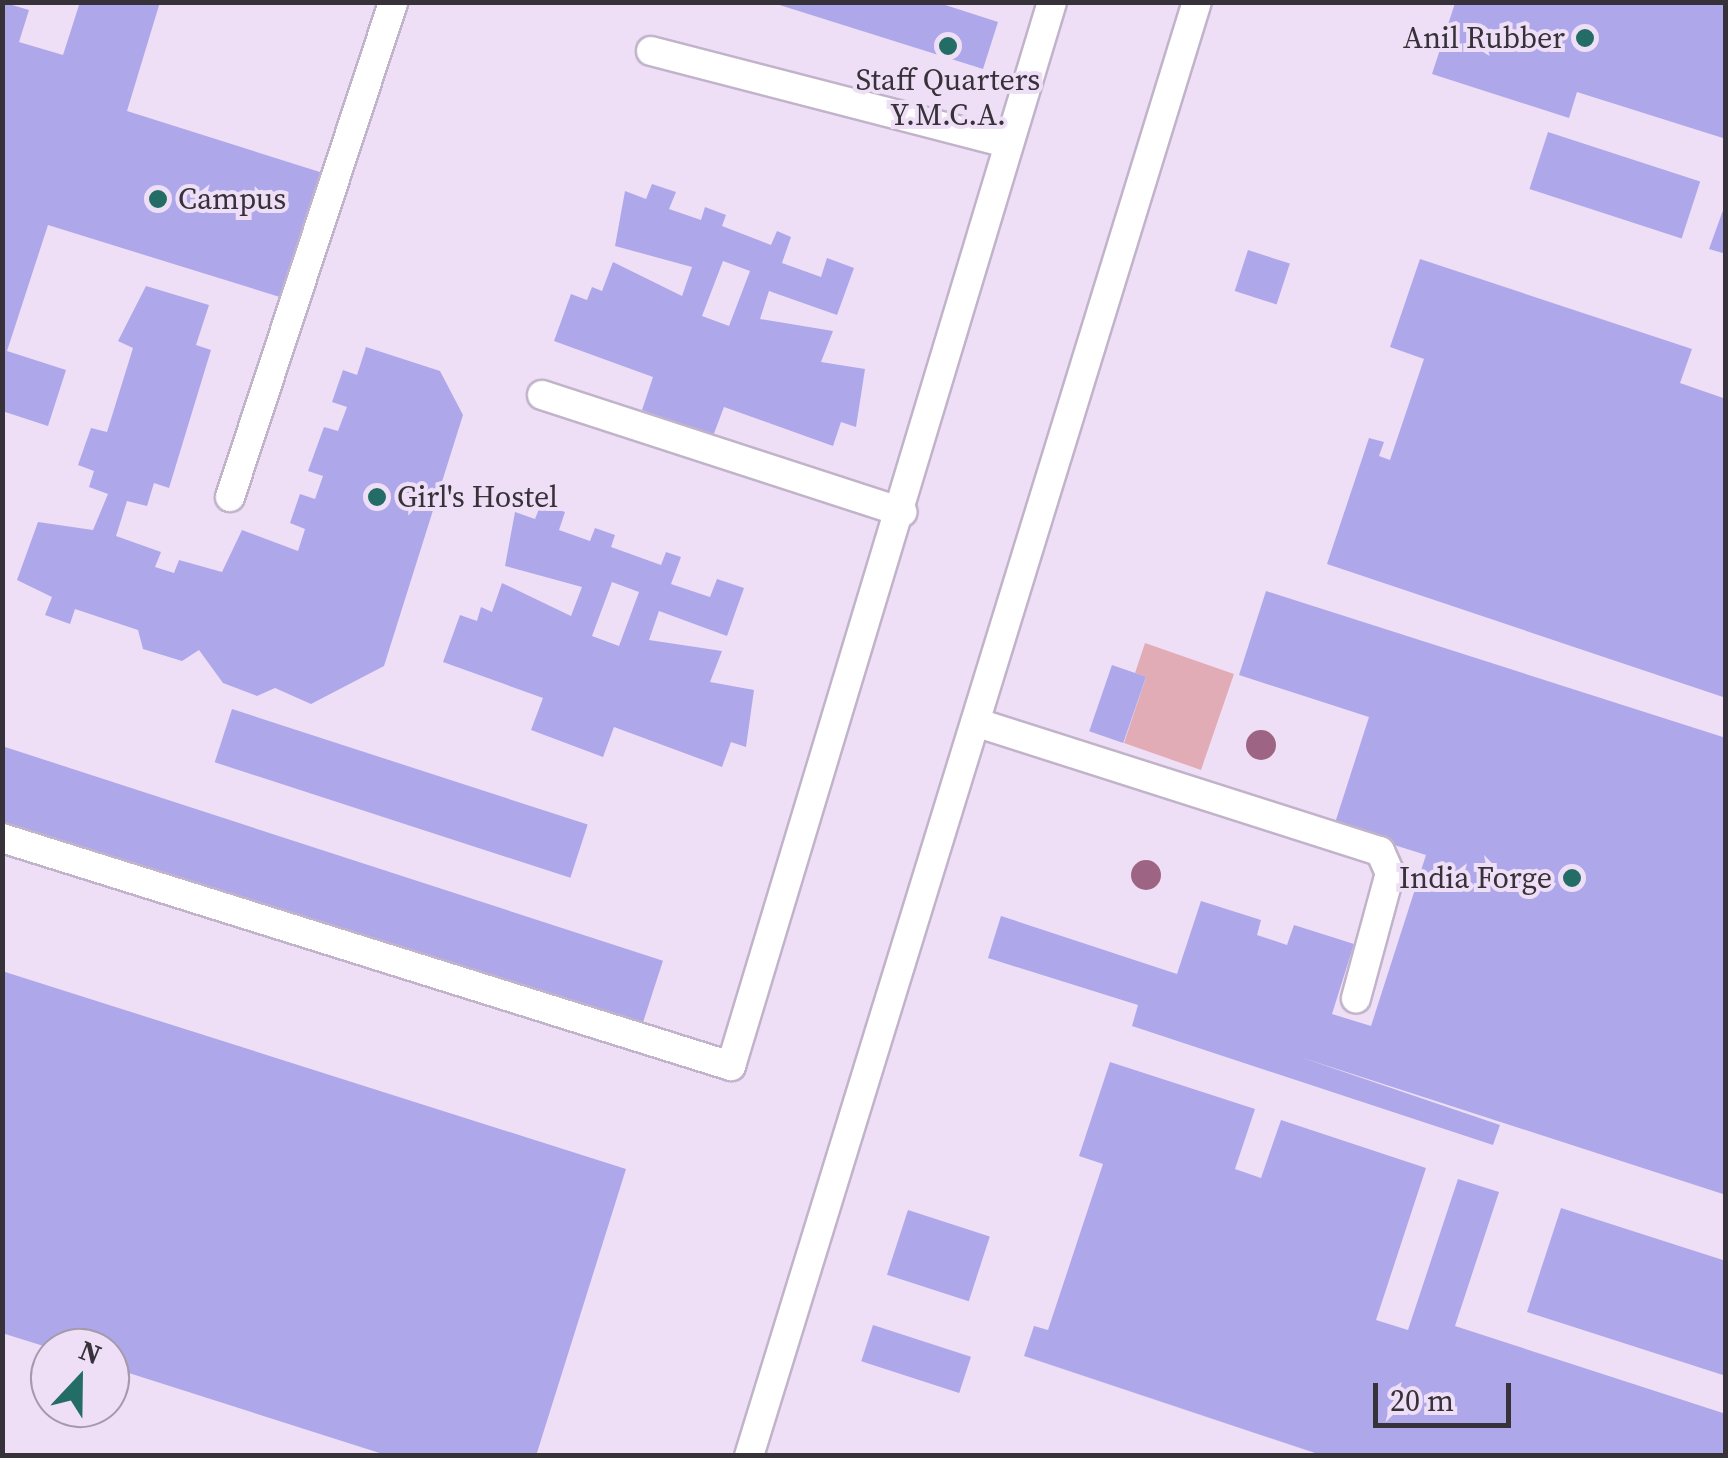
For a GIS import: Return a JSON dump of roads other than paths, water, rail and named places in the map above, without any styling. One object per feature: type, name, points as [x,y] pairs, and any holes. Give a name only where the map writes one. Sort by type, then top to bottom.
[{"type":"lane","points":[[2,838],[731,1066],[903,512],[1006,144],[1052,2]]},
{"type":"lane","points":[[749,1456],[981,724],[1197,2]]},
{"type":"lane","points":[[230,497],[392,3]]},
{"type":"lane","points":[[650,51],[1006,144]]},
{"type":"lane","points":[[542,395],[903,512]]},
{"type":"lane","points":[[981,724],[1380,851],[1390,874],[1356,998]]},
{"type":"place","name":"Anil Rubber","points":[[1585,38]]},
{"type":"place","name":"Staff Quarters Y.M.C.A.","points":[[948,46]]},
{"type":"place","name":"Campus","points":[[158,199]]},
{"type":"place","name":"Girl's Hostel","points":[[377,497]]},
{"type":"place","name":"India Forge","points":[[1572,878]]}]
